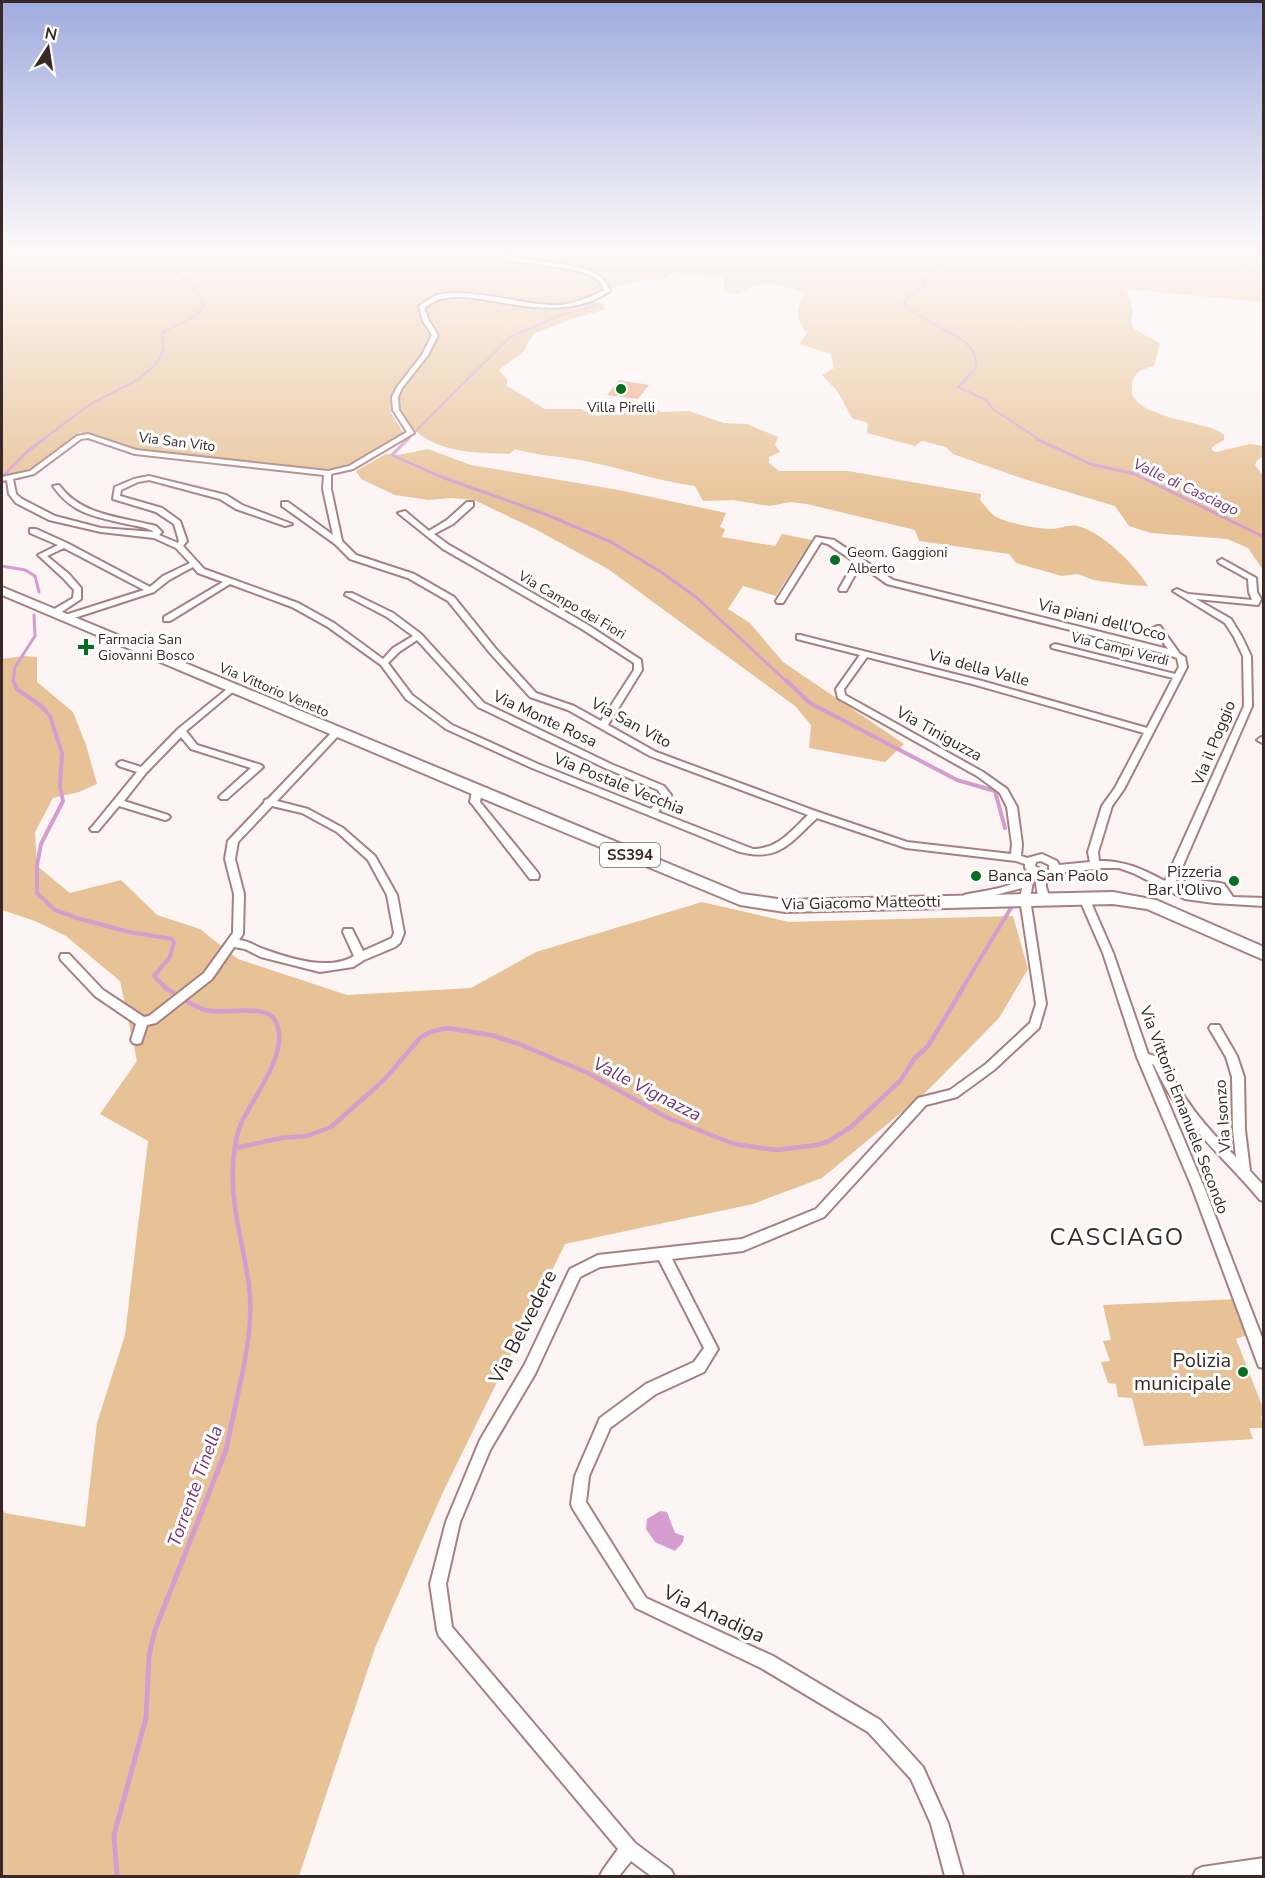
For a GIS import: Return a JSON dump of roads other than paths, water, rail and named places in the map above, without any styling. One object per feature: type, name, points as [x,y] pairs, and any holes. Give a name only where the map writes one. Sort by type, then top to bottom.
[{"type":"main road","name":"Via Vittorio Veneto","points":[[3,593],[337,732]]},
{"type":"main road","name":"Via Giacomo Matteotti","points":[[337,732],[740,899],[785,906],[1084,898],[1143,902],[1263,954]]},
{"type":"street","points":[[338,542],[327,489],[328,473],[351,468],[411,433],[396,410],[395,397],[399,388],[425,356],[434,338]]},
{"type":"street","name":"Via San Vito","points":[[6,479],[32,473],[79,436],[88,436],[135,452],[328,473]]},
{"type":"street","name":"Via Postale Vecchia","points":[[179,546],[183,541],[177,523],[159,510],[143,504],[120,500],[116,497],[117,489],[136,480],[148,478],[223,497],[239,507],[288,524]]},
{"type":"street","name":"Via Postale Vecchia","points":[[6,479],[19,501],[52,518],[101,530],[155,536],[179,546],[201,571],[295,605],[331,625],[384,663],[409,697],[449,727],[652,814],[748,852],[764,853],[775,850],[815,814]]},
{"type":"street","name":"Via Postale Vecchia","points":[[57,486],[59,491],[79,508],[108,518],[132,520],[153,528],[158,532],[155,536]]},
{"type":"street","name":"Via San Vito","points":[[285,504],[338,542],[353,557],[411,576],[451,599],[493,651],[533,695],[571,708],[653,754],[815,814]]},
{"type":"street","points":[[429,534],[450,522],[470,504]]},
{"type":"street","name":"Via Campo dei Fiori","points":[[402,513],[446,548],[585,627],[638,662],[638,670],[603,725]]},
{"type":"street","points":[[33,531],[150,590]]},
{"type":"street","name":"Via piani dell'Occo","points":[[780,602],[819,539],[831,542],[890,582],[1177,655],[1183,664],[1178,677]]},
{"type":"street","points":[[60,615],[77,599],[78,590],[42,555],[64,545]]},
{"type":"street","name":"Via il Poggio","points":[[1168,887],[1248,706],[1247,657],[1238,637],[1228,621],[1181,593],[1255,603],[1257,599],[1253,592],[1252,578],[1222,561]]},
{"type":"street","points":[[60,615],[150,590],[166,578],[193,564]]},
{"type":"street","points":[[843,589],[854,570],[863,564]]},
{"type":"street","points":[[167,619],[228,581]]},
{"type":"street","name":"Via Monte Rosa","points":[[348,595],[390,615],[418,636],[481,705],[664,790],[665,797],[652,814]]},
{"type":"street","points":[[1158,627],[1177,655]]},
{"type":"street","points":[[384,663],[396,650],[418,636]]},
{"type":"street","name":"Via della Valle","points":[[800,637],[1149,731]]},
{"type":"street","name":"Via Campi Verdi","points":[[1055,646],[1178,677]]},
{"type":"street","name":"Via Tiniguzza","points":[[865,654],[840,689],[841,696],[980,774],[1004,791],[1012,807],[1017,844],[1016,858]]},
{"type":"street","points":[[1095,866],[1093,852],[1107,806],[1178,677]]},
{"type":"street","points":[[95,829],[142,771],[181,731],[232,688]]},
{"type":"street","points":[[181,731],[194,747],[258,767],[224,797]]},
{"type":"street","points":[[65,957],[99,993],[142,1022],[152,1020],[192,990],[208,976],[238,934],[239,894],[230,859],[233,841],[337,732]]},
{"type":"street","points":[[122,764],[142,771]]},
{"type":"street","points":[[477,791],[475,802],[534,876]]},
{"type":"street","points":[[118,802],[165,817]]},
{"type":"street","points":[[233,943],[247,945],[261,953],[320,968],[349,964],[391,944],[399,933],[392,895],[372,858],[340,830],[305,811],[268,802]]},
{"type":"street","points":[[815,814],[906,845],[1016,858],[1033,872],[1045,899]]},
{"type":"street","points":[[1033,872],[1034,858],[1042,857],[1053,863],[1055,868]]},
{"type":"street","points":[[939,902],[1012,888],[1033,872],[1048,874],[1055,868],[1075,869],[1111,865],[1131,868],[1185,895],[1263,902]]},
{"type":"street","name":"Via Belvedere","points":[[666,1876],[629,1849],[445,1630],[438,1584],[453,1522],[485,1445],[530,1369],[575,1273],[598,1261],[743,1245],[820,1213],[922,1101],[952,1094],[990,1067],[1035,1025],[1041,1004],[1025,899],[1033,872]]},
{"type":"street","name":"Via Vittorio Emanuele Secondo","points":[[1084,898],[1108,953],[1143,1058],[1198,1187],[1263,1362]]},
{"type":"street","points":[[348,932],[360,957]]},
{"type":"street","points":[[138,1040],[142,1022]]},
{"type":"street","name":"Via Isonzo","points":[[1215,1028],[1231,1056],[1238,1077],[1239,1130],[1244,1172]]},
{"type":"street","points":[[1143,1058],[1158,1060],[1165,1076],[1202,1130],[1244,1172],[1263,1196]]},
{"type":"street","name":"Via Anadiga","points":[[663,1254],[711,1349],[699,1367],[651,1389],[605,1423],[582,1476],[578,1504],[641,1603],[767,1662],[874,1726],[917,1773],[939,1823],[954,1876]]},
{"type":"street","points":[[609,1876],[629,1849]]},
{"type":"street","points":[[1202,1876],[1263,1866]]},
{"type":"waterway","name":"Torrente Tinella","points":[[42,440],[89,405],[139,379],[157,363],[164,348],[163,338]]},
{"type":"waterway","points":[[509,338],[392,455],[439,476],[545,514],[611,542],[661,572],[696,597],[787,682]]},
{"type":"waterway","name":"Valle di Casciago","points":[[959,338],[974,353],[976,368],[958,387],[986,400],[993,409],[1040,440]]},
{"type":"waterway","name":"Torrente Tinella","points":[[2,477],[28,451],[44,439]]},
{"type":"waterway","name":"Valle di Casciago","points":[[1037,439],[1090,464],[1135,474],[1264,537]]},
{"type":"waterway","name":"Torrente Tinella","points":[[2,566],[25,570],[35,576],[39,592]]},
{"type":"waterway","name":"Torrente Tinella","points":[[13,680],[15,667],[35,636],[34,615]]},
{"type":"waterway","name":"Torrente Tinella","points":[[13,680],[17,689],[41,706],[50,716],[62,753],[60,787],[63,801],[41,844],[37,865],[37,893],[55,910],[77,918],[129,932],[172,939],[174,942],[170,957],[154,976],[166,988]]},
{"type":"waterway","points":[[786,680],[810,703],[957,780],[995,791],[1005,828]]},
{"type":"waterway","name":"Valle Vignazza","points":[[962,989],[1011,908]]},
{"type":"waterway","name":"Torrente Tinella","points":[[166,988],[205,1010],[263,1012],[275,1020],[279,1032],[279,1045],[275,1059],[241,1124],[234,1154],[234,1195],[250,1298],[249,1334],[241,1381]]},
{"type":"waterway","name":"Valle Vignazza","points":[[236,1148],[281,1138],[307,1136],[331,1127],[384,1080],[420,1038],[430,1032],[447,1028],[491,1035],[519,1044],[588,1073],[668,1118],[734,1144],[777,1150],[817,1145],[829,1141],[851,1127],[900,1081],[914,1059],[928,1046],[963,988]]},
{"type":"waterway","name":"Torrente Tinella","points":[[117,1876],[114,1835],[146,1718],[149,1656],[155,1630],[226,1450],[241,1379]]},
{"type":"place","name":"Villa Pirelli","points":[[621,389]]},
{"type":"place","name":"Geom. Gaggioni Alberto","points":[[835,560]]},
{"type":"place","name":"Farmacia San Giovanni Bosco","points":[[86,647]]},
{"type":"place","name":"Banca San Paolo","points":[[976,876]]},
{"type":"place","name":"Pizzeria Bar l'Olivo","points":[[1234,881]]},
{"type":"place","name":"Polizia municipale","points":[[1243,1372]]},
{"type":"district","name":"CASCIAGO","points":[[1117,1237]]}]
